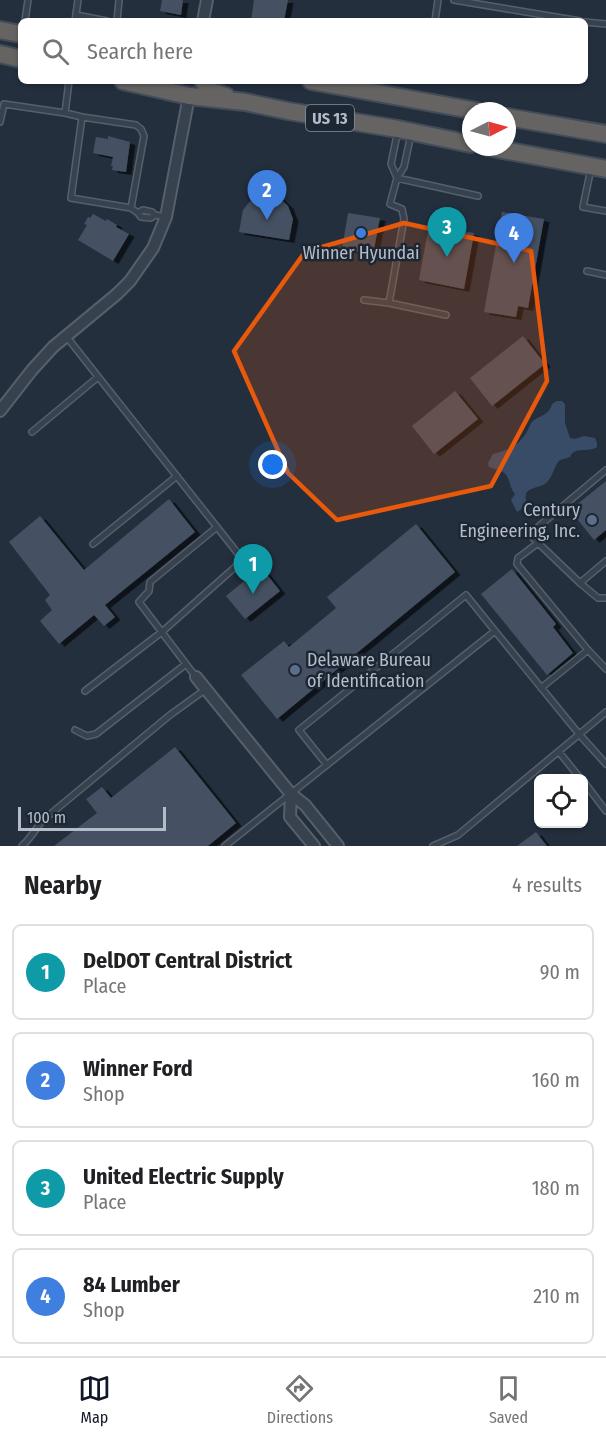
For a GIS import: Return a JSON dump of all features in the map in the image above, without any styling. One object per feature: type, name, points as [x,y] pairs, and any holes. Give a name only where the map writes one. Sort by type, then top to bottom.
[{"type":"highway","points":[[0,30],[18,33]]},
{"type":"highway","points":[[0,54],[18,58]]},
{"type":"highway","name":"US 13","points":[[151,84],[188,88],[288,111],[405,130],[462,142]]},
{"type":"highway","points":[[204,84],[211,92],[245,102]]},
{"type":"highway","name":"US 13","points":[[328,84],[462,108]]},
{"type":"highway","points":[[516,119],[606,134]]},
{"type":"highway","points":[[516,152],[599,168]]},
{"type":"street","points":[[204,18],[207,0]]},
{"type":"street","points":[[0,411],[41,360],[117,294],[153,248],[188,88]]},
{"type":"street","points":[[576,129],[606,126]]},
{"type":"street","points":[[196,677],[291,794],[305,805],[338,846]]},
{"type":"street","points":[[291,794],[290,817],[314,846]]},
{"type":"lane","points":[[25,18],[28,0]]},
{"type":"lane","points":[[75,18],[78,0]]},
{"type":"lane","points":[[117,18],[119,0]]},
{"type":"lane","points":[[435,18],[438,0]]},
{"type":"lane","points":[[454,0],[562,18]]},
{"type":"lane","points":[[502,8],[504,0]]},
{"type":"lane","points":[[588,22],[606,24]]},
{"type":"lane","points":[[65,114],[69,84]]},
{"type":"lane","points":[[0,122],[4,104],[136,125],[144,136],[131,208]]},
{"type":"lane","points":[[82,117],[71,198],[131,208],[138,213],[143,210],[160,216]]},
{"type":"lane","points":[[397,178],[391,164],[405,130]]},
{"type":"lane","points":[[389,303],[405,219],[402,209],[390,204],[397,178],[404,167],[405,130]]},
{"type":"lane","points":[[599,168],[583,207],[606,212]]},
{"type":"lane","points":[[397,178],[478,196]]},
{"type":"lane","points":[[587,271],[606,275]]},
{"type":"lane","points":[[364,300],[446,315]]},
{"type":"lane","points":[[66,336],[243,560],[162,632],[85,691]]},
{"type":"lane","points":[[32,432],[98,377]]},
{"type":"lane","points":[[606,470],[532,532],[533,538],[580,583],[598,598],[606,598]]},
{"type":"lane","points":[[93,544],[177,476]]},
{"type":"lane","points":[[196,677],[139,602],[149,591],[150,582],[217,527]]},
{"type":"lane","points":[[538,543],[518,558],[517,564],[606,669]]},
{"type":"lane","points":[[580,583],[606,561]]},
{"type":"lane","points":[[327,765],[299,730],[466,595],[606,764]]},
{"type":"lane","points":[[225,846],[495,631]]},
{"type":"lane","points":[[542,688],[588,650]]},
{"type":"lane","points":[[75,730],[87,736],[96,734],[186,664]]},
{"type":"lane","points":[[22,846],[31,838],[42,821],[170,715],[206,689]]},
{"type":"lane","points":[[434,846],[458,835],[606,712]]},
{"type":"lane","points":[[559,752],[577,774]]},
{"type":"lane","points":[[588,787],[606,810]]},
{"type":"highlighted area","points":[[404,223],[531,251],[547,381],[491,486],[337,520],[288,473],[234,351],[305,252]]},
{"type":"water","points":[[557,401],[565,404],[565,423],[570,438],[584,436],[595,438],[597,447],[577,451],[559,461],[546,483],[527,492],[527,505],[517,512],[511,500],[515,494],[507,477],[503,472],[489,467],[488,463],[493,454],[507,450],[518,443],[532,422],[546,413]]},
{"type":"building","points":[[162,0],[183,0],[181,15],[160,11]]},
{"type":"building","points":[[254,0],[288,0],[285,18],[251,18]]},
{"type":"building","points":[[108,136],[130,142],[126,172],[112,170],[113,157],[93,153],[96,137],[108,139]]},
{"type":"building","points":[[266,195],[279,197],[288,206],[293,219],[289,240],[239,232],[243,210],[251,200]]},
{"type":"building","points":[[502,212],[544,219],[528,308],[518,306],[516,317],[484,312]]},
{"type":"building","name":"Winner Hyundai","points":[[348,213],[380,218],[373,254],[342,249]]},
{"type":"building","points":[[93,214],[106,221],[107,219],[129,234],[113,261],[78,240],[87,225],[84,224],[88,217],[90,218]]},
{"type":"building","points":[[429,225],[474,233],[464,289],[419,280]]},
{"type":"building","points":[[523,336],[545,364],[492,406],[470,378]]},
{"type":"building","points":[[455,391],[478,419],[434,454],[412,426]]},
{"type":"building","name":"Century Engineering, Inc.","points":[[606,481],[606,530],[594,540],[570,510]]},
{"type":"building","points":[[169,499],[195,532],[105,605],[115,617],[104,626],[94,615],[59,644],[40,621],[52,610],[45,600],[50,595],[9,542],[40,516],[84,570]]},
{"type":"building","points":[[416,524],[455,572],[277,719],[241,675],[284,641],[289,647],[336,608],[327,597]]},
{"type":"building","points":[[261,567],[280,591],[245,619],[226,596]]},
{"type":"building","points":[[512,569],[556,624],[553,627],[573,653],[547,675],[481,594]]},
{"type":"building","points":[[175,747],[236,823],[208,846],[54,846],[97,813],[86,799],[102,787],[111,798]]},
{"type":"building","points":[[536,832],[547,846],[517,846]]},
{"type":"place","name":"Winner Ford","points":[[267,220]]},
{"type":"place","name":"Winner Hyundai","points":[[361,233]]},
{"type":"place","name":"United Electric Supply","points":[[447,257]]},
{"type":"place","name":"84 Lumber","points":[[514,263]]},
{"type":"place","name":"Century Engineering, Inc.","points":[[592,520]]},
{"type":"place","name":"DelDOT Central District","points":[[253,594]]},
{"type":"place","name":"Delaware Bureau of Identification","points":[[295,670]]}]
